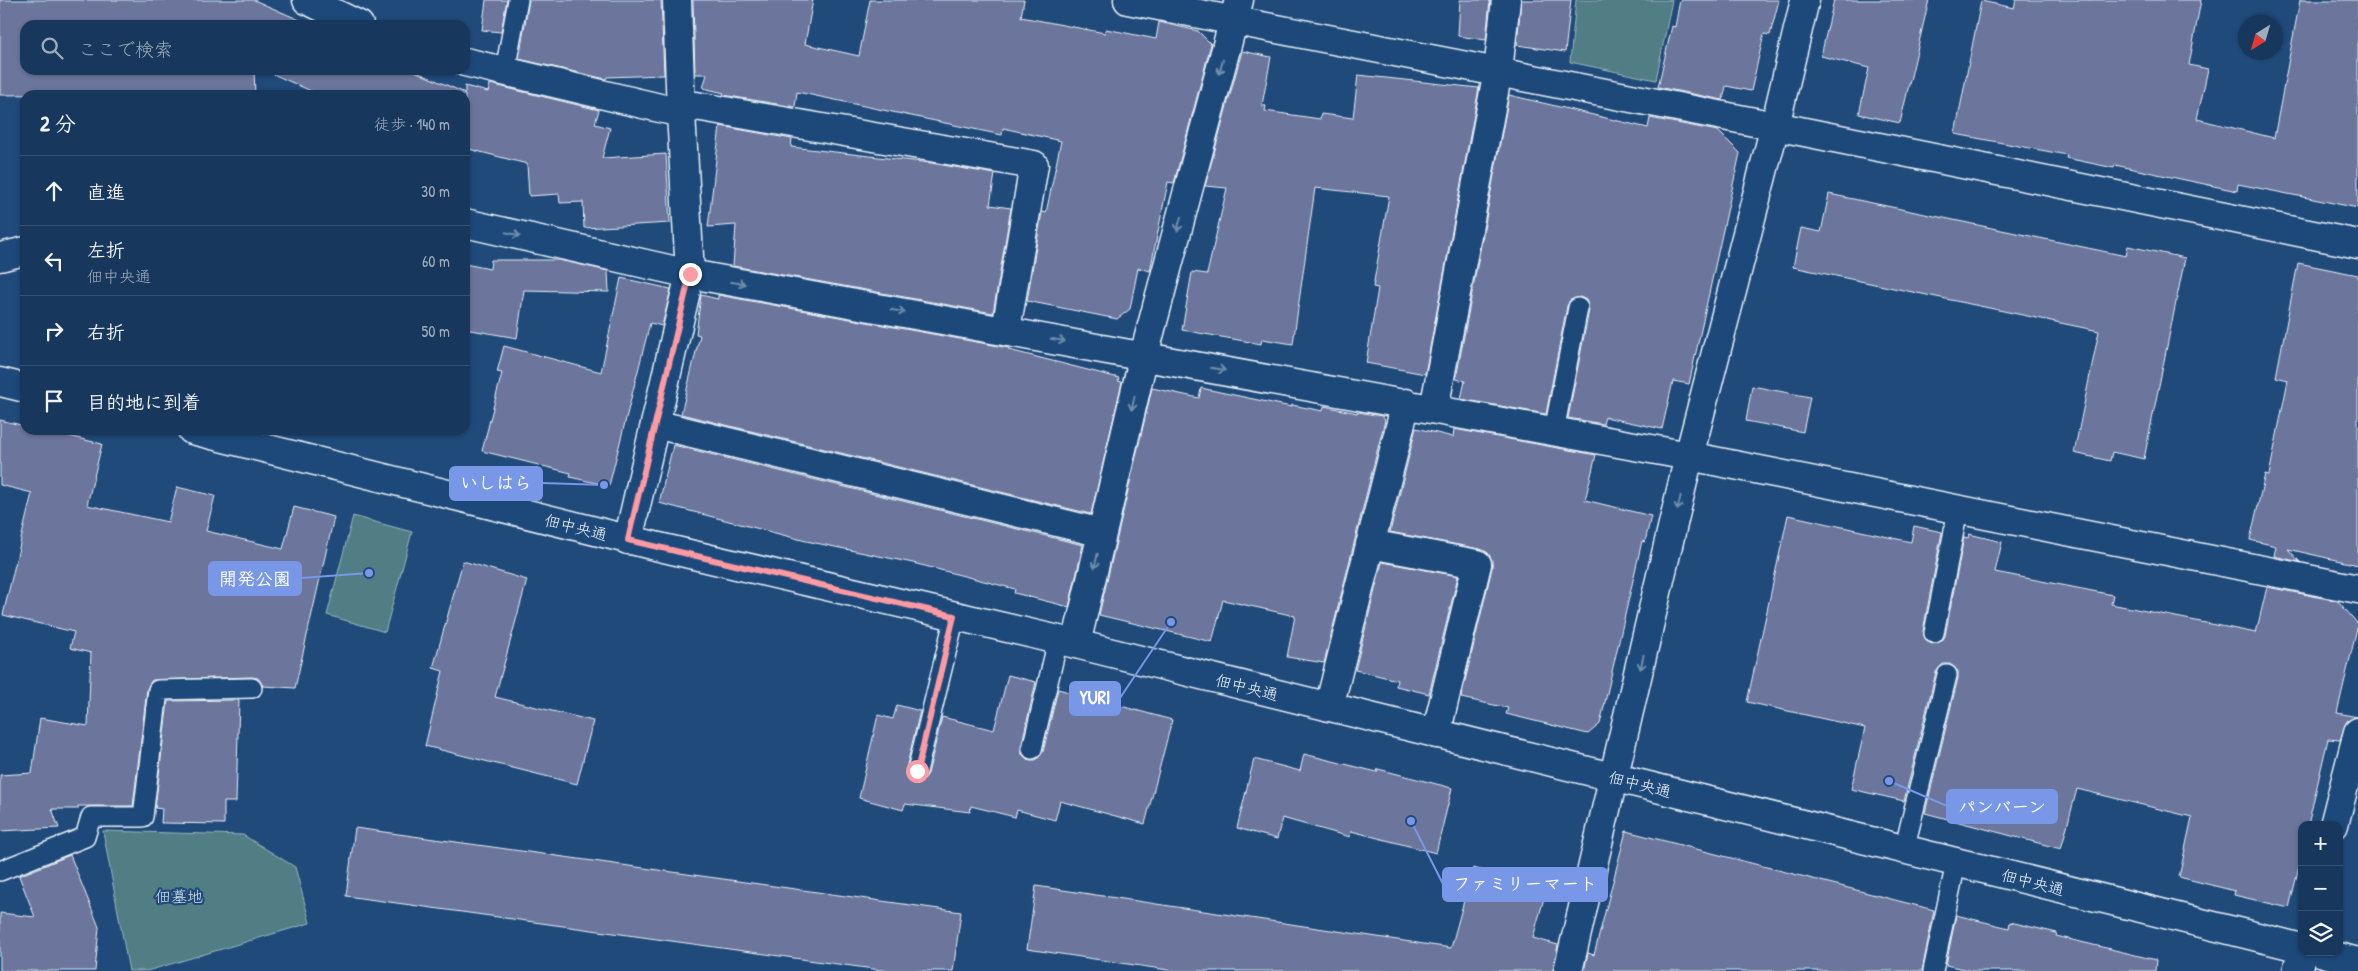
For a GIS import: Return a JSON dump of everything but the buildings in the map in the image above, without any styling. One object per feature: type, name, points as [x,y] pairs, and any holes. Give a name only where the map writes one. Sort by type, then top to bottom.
[{"type":"street","points":[[307,0],[349,20]]},
{"type":"street","points":[[628,540],[690,274],[677,0]]},
{"type":"street","points":[[1128,0],[1236,10],[1498,71],[2358,244]]},
{"type":"street","points":[[1434,409],[1498,71],[1506,0]]},
{"type":"street","points":[[1568,971],[1690,456],[1775,126],[1805,0]]},
{"type":"street","points":[[1067,642],[1102,533],[1144,355],[1236,10]]},
{"type":"street","points":[[470,63],[681,113],[696,106],[1034,165],[1006,330]]},
{"type":"street","points":[[470,224],[690,274],[1144,355],[1690,456],[2358,589]]},
{"type":"street","points":[[0,257],[20,252]]},
{"type":"street","points":[[0,382],[20,387]]},
{"type":"street","points":[[1329,707],[1406,403]]},
{"type":"street","points":[[655,424],[1102,533]]},
{"type":"street","name":"佃中央通","points":[[212,435],[628,540],[1067,642],[2298,947]]},
{"type":"street","points":[[1370,544],[1477,564],[1436,734]]},
{"type":"street","points":[[2335,821],[2358,732]]},
{"type":"street","points":[[2297,971],[2301,956]]},
{"type":"street","points":[[2335,956],[2358,962]]},
{"type":"lane","points":[[505,71],[518,0]]},
{"type":"lane","points":[[1554,431],[1578,308]]},
{"type":"lane","points":[[1934,633],[1958,510]]},
{"type":"lane","points":[[917,771],[954,616]]},
{"type":"lane","points":[[1032,748],[1067,642]]},
{"type":"lane","points":[[1904,850],[1947,675]]},
{"type":"lane","points":[[0,871],[85,837],[91,817],[143,817],[158,690],[252,688]]},
{"type":"lane","points":[[1933,971],[1956,863]]},
{"type":"green space","points":[[1576,0],[1672,0],[1656,80],[1570,62]]},
{"type":"green space","points":[[353,516],[412,532],[385,632],[327,615]]},
{"type":"green space","name":"佃墓地","points":[[103,831],[243,835],[295,867],[310,923],[147,971],[129,971]]},
{"type":"place","name":"いしはら","points":[[604,485]]},
{"type":"place","name":"開発公園","points":[[369,573]]},
{"type":"place","name":"YURI","points":[[1171,622]]},
{"type":"place","name":"パンバーン","points":[[1889,781]]},
{"type":"place","name":"ファミリーマート","points":[[1411,821]]},
{"type":"route","points":[[690,274],[628,540],[954,616],[917,771]]}]
